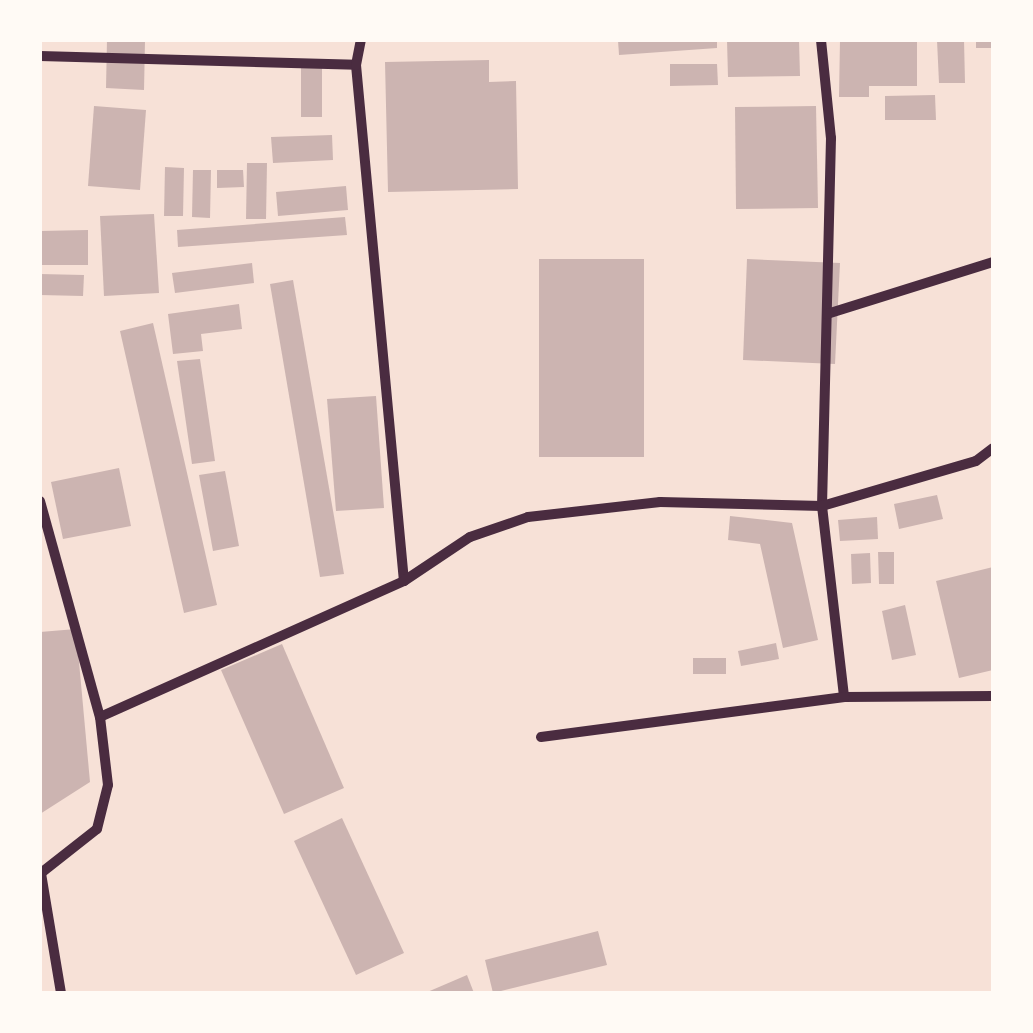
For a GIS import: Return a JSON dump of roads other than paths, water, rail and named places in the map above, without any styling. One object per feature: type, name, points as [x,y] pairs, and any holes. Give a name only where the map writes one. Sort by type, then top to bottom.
[{"type":"street","points":[[360,40],[356,65],[404,582]]},
{"type":"street","points":[[822,40],[831,138],[822,506],[844,697]]},
{"type":"street","points":[[40,56],[356,65]]},
{"type":"street","points":[[828,314],[993,262]]},
{"type":"street","points":[[100,716],[404,582],[470,536],[528,517],[660,502],[822,506],[976,461],[993,448]]},
{"type":"street","points":[[40,501],[100,716],[108,785],[97,830],[41,873],[61,993]]},
{"type":"street","points":[[541,737],[844,697],[993,696]]}]
